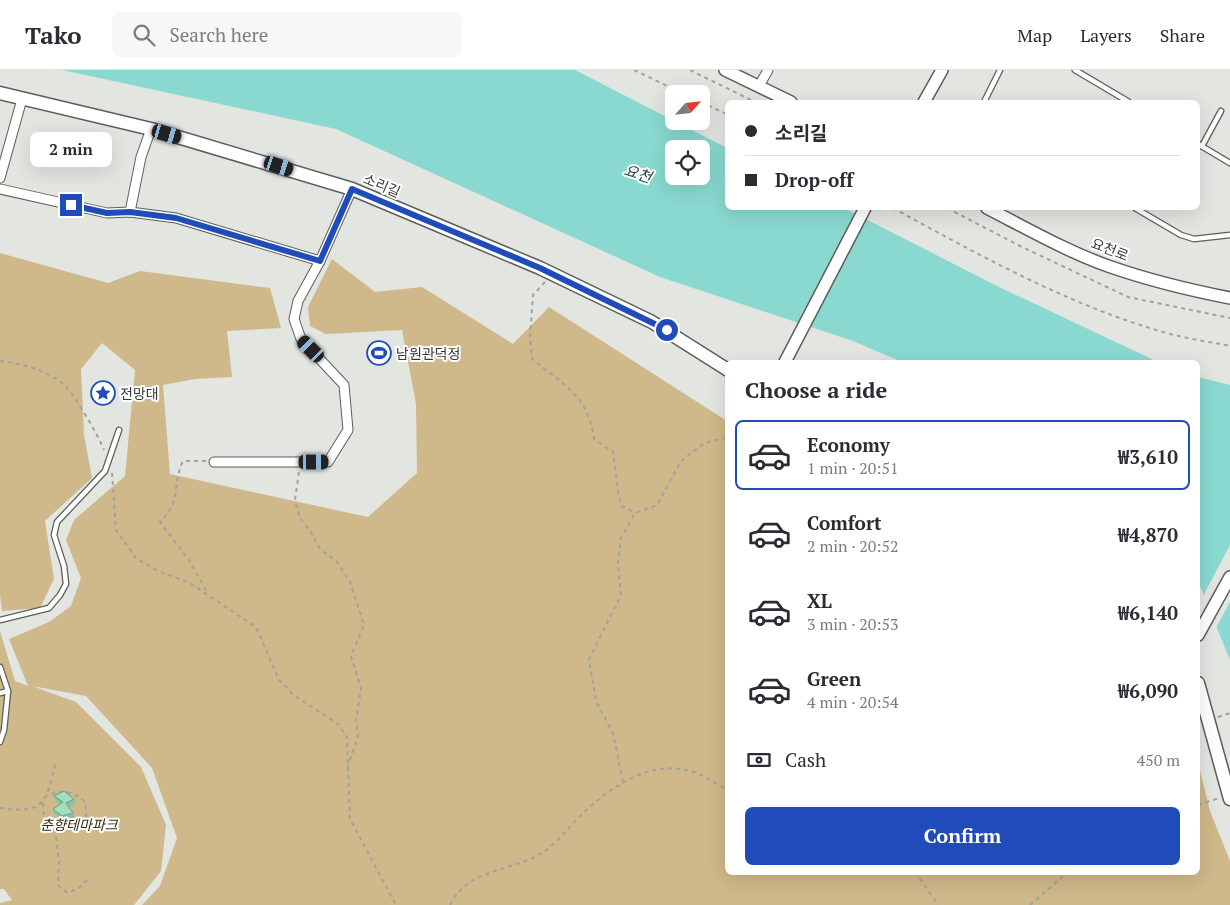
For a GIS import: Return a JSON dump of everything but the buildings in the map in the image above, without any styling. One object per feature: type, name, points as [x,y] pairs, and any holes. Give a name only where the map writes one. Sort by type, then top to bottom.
[{"type":"main road","name":"소리길","points":[[0,93],[150,129],[352,189],[548,272],[652,322],[725,368]]},
{"type":"main road","points":[[1200,690],[1230,797]]},
{"type":"street","points":[[725,70],[787,100]]},
{"type":"street","points":[[758,86],[768,70]]},
{"type":"street","points":[[925,100],[942,70]]},
{"type":"street","points":[[0,178],[22,99]]},
{"type":"street","points":[[130,212],[141,157],[150,129]]},
{"type":"street","points":[[0,189],[107,213],[130,212],[176,218],[320,261]]},
{"type":"street","points":[[214,462],[328,462],[348,430],[344,384],[301,339],[294,319],[298,301],[320,261],[352,189]]},
{"type":"street","points":[[786,360],[864,210]]},
{"type":"street","name":"요천로","points":[[991,210],[1057,244],[1107,265],[1154,280],[1230,298]]},
{"type":"street","points":[[1200,632],[1230,577]]},
{"type":"lane","points":[[985,100],[1000,70]]},
{"type":"lane","points":[[1075,70],[1126,100]]},
{"type":"lane","points":[[1221,111],[1200,145],[1230,163]]},
{"type":"lane","points":[[1139,210],[1181,235],[1194,238],[1230,235]]},
{"type":"lane","points":[[0,620],[49,608],[60,595],[66,584],[64,566],[54,535],[57,522],[104,471],[119,430]]},
{"type":"lane","points":[[0,667],[8,691],[4,730],[0,742]]},
{"type":"lane","points":[[0,693],[8,691]]},
{"type":"path","points":[[634,70],[665,85]]},
{"type":"path","points":[[690,70],[751,100]]},
{"type":"path","points":[[710,107],[725,114]]},
{"type":"path","points":[[897,210],[991,261],[1092,308],[1170,334],[1230,346]]},
{"type":"path","points":[[951,210],[1128,297],[1230,318]]},
{"type":"path","points":[[548,272],[546,281],[533,295],[530,338],[532,359],[562,382],[580,399],[591,418],[594,439],[613,452],[622,506],[635,513]]},
{"type":"path","points":[[0,361],[17,363],[63,384],[96,432],[111,466],[116,530],[136,558],[158,571],[190,583],[256,627],[279,680],[295,696],[338,724],[347,737],[350,819],[396,905]]},
{"type":"path","points":[[623,782],[613,733],[596,701],[589,659],[621,595],[618,563],[621,538],[635,513],[657,505],[681,461],[704,444],[725,438]]},
{"type":"path","points":[[208,595],[189,560],[160,522],[171,512],[178,488],[178,473],[184,461],[214,462]]},
{"type":"path","points":[[300,462],[295,500],[300,518],[311,532],[320,549],[337,562],[350,582],[364,626],[351,656],[360,688],[356,720],[358,737],[348,768]]},
{"type":"path","points":[[0,808],[31,809],[42,803],[47,796],[56,761]]},
{"type":"path","points":[[450,905],[465,884],[539,855],[559,840],[584,813],[623,782],[641,773],[670,769],[691,771],[725,788]]},
{"type":"path","points":[[47,796],[58,791],[76,794],[85,802],[87,825],[78,822],[55,829]]},
{"type":"path","points":[[1200,804],[1230,797]]},
{"type":"path","points":[[42,803],[44,818],[55,829],[59,862],[58,885],[66,892],[74,891],[82,886],[89,877]]},
{"type":"path","points":[[917,875],[938,905]]},
{"type":"path","points":[[1030,905],[1065,875]]},
{"type":"green space","name":"춘향테마파크","points":[[0,253],[108,283],[140,271],[270,288],[281,328],[227,331],[232,377],[195,379],[163,385],[170,474],[368,517],[417,473],[416,404],[402,330],[326,334],[310,326],[308,307],[332,259],[375,292],[422,287],[513,344],[549,307],[725,420],[725,875],[1200,875],[1200,770],[1210,811],[1230,861],[1230,905],[142,905],[160,886],[177,838],[152,768],[86,696],[32,686],[76,702],[141,767],[166,825],[161,871],[134,905],[0,905],[0,903],[12,900],[4,889],[0,889],[0,631],[15,681],[28,686],[9,639],[49,622],[71,606],[81,578],[66,540],[74,520],[125,476],[135,370],[102,343],[81,369],[84,435],[92,478],[45,521],[54,579],[40,608],[2,611],[0,595]]},
{"type":"water","name":"요천","points":[[62,70],[575,70],[665,116],[665,130],[692,130],[725,147],[725,210],[848,210],[999,287],[1154,360],[897,360],[853,341],[660,277],[336,129]]},
{"type":"water","points":[[1200,378],[1230,385],[1230,660],[1200,586]]},
{"type":"pier","points":[[1230,545],[1230,602],[1215,630],[1202,598]]},
{"type":"place","name":"남원관덕정","points":[[379,353]]},
{"type":"place","name":"전망대","points":[[103,393]]},
{"type":"route","points":[[71,205],[107,213],[130,212],[176,218],[320,261],[352,189],[540,268],[667,330]]}]
